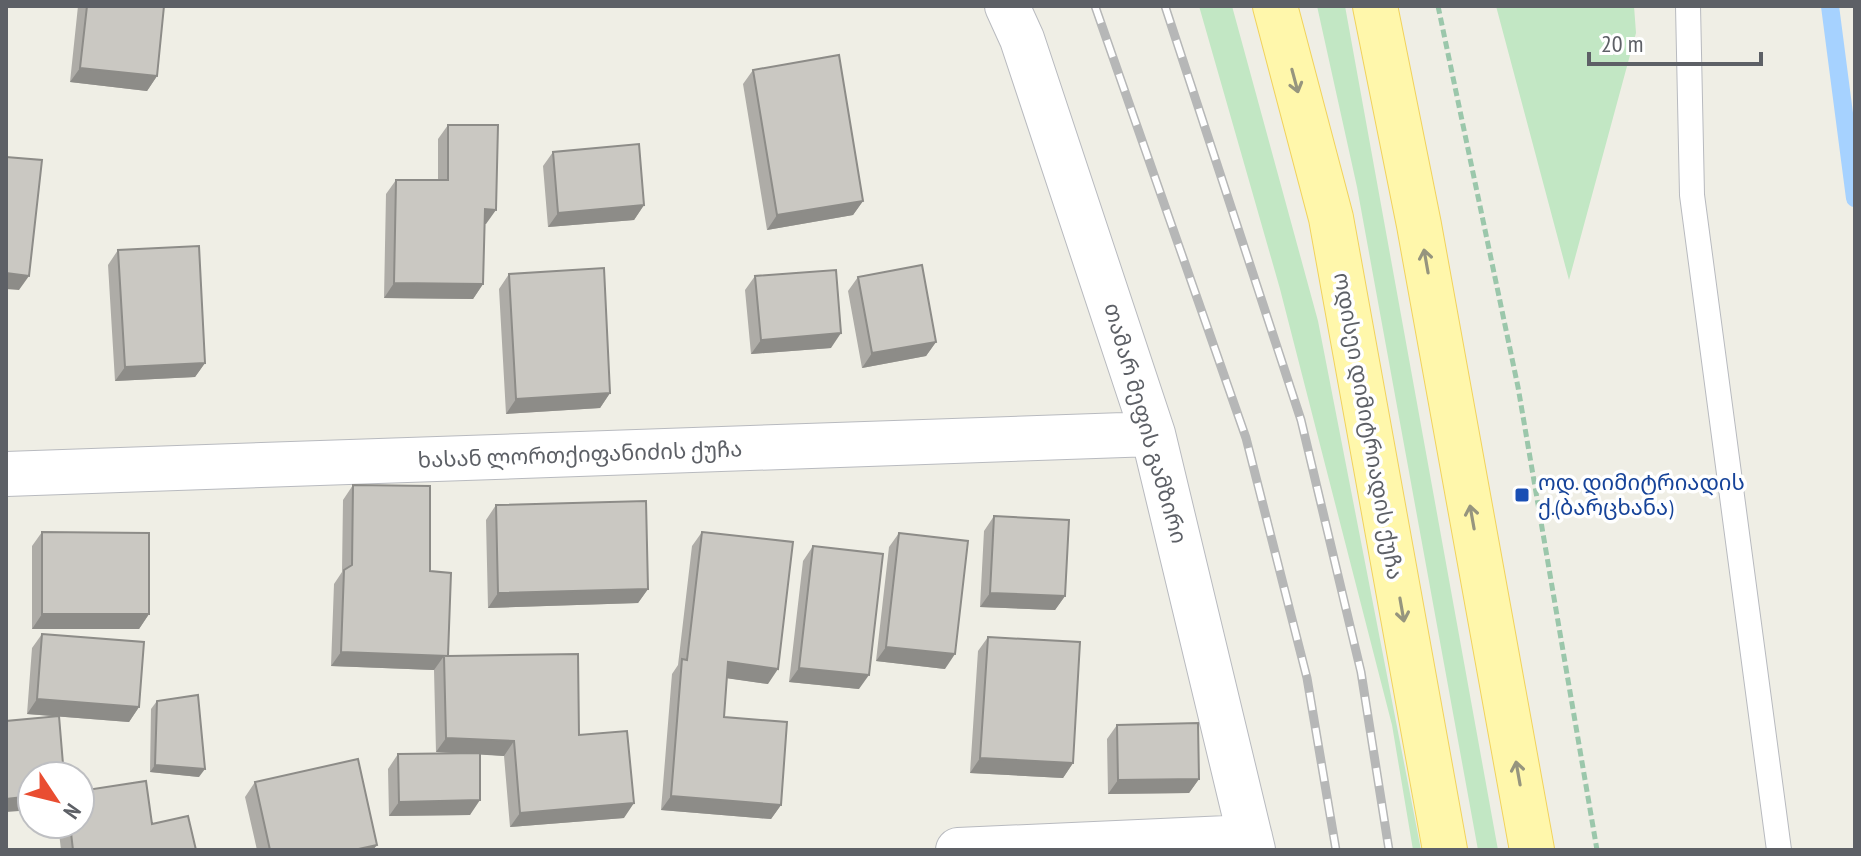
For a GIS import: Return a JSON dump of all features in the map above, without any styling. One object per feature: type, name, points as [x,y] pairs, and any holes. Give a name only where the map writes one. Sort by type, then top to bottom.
[{"type":"main road","name":"ოდისეი დიმიტრიადის ქუჩა","points":[[1275,6],[1331,218],[1445,850]]},
{"type":"main road","points":[[1375,6],[1419,225],[1532,850]]},
{"type":"street","name":"თამარ მეფის გამზირი","points":[[1007,6],[1022,39],[1097,255],[1153,434],[1251,844]]},
{"type":"street","name":"ხასან ლორთქიფანიძის ქუჩა","points":[[6,474],[1153,434]]},
{"type":"street","points":[[958,850],[1251,844]]},
{"type":"lane","points":[[1688,6],[1692,195],[1779,850]]},
{"type":"path","points":[[1438,6],[1518,387],[1597,850]]},
{"type":"green space","points":[[1199,6],[1232,6],[1318,321],[1421,850],[1413,850],[1392,725],[1280,289]]},
{"type":"green space","points":[[1317,6],[1345,6],[1498,850],[1478,850],[1357,187]]},
{"type":"green space","points":[[1496,6],[1634,6],[1636,33],[1569,280]]},
{"type":"building","points":[[87,6],[164,6],[157,76],[80,68]]},
{"type":"building","points":[[839,55],[863,201],[777,215],[753,70]]},
{"type":"building","points":[[448,125],[498,125],[496,210],[485,209],[483,284],[394,283],[396,180],[448,180]]},
{"type":"building","points":[[639,144],[644,205],[558,213],[553,152]]},
{"type":"building","points":[[6,157],[42,160],[29,276],[6,273]]},
{"type":"building","points":[[199,246],[205,363],[125,367],[118,250]]},
{"type":"building","points":[[922,265],[936,342],[872,353],[858,277]]},
{"type":"building","points":[[604,268],[610,393],[516,399],[509,274]]},
{"type":"building","points":[[836,270],[841,333],[761,340],[755,276]]},
{"type":"building","points":[[353,485],[430,486],[430,571],[451,573],[448,656],[341,652],[344,570],[352,565]]},
{"type":"building","points":[[646,501],[648,589],[498,593],[496,505]]},
{"type":"building","points":[[994,516],[1069,520],[1065,596],[990,593]]},
{"type":"building","points":[[42,532],[149,533],[149,614],[42,614]]},
{"type":"building","points":[[702,532],[793,542],[778,669],[728,662],[724,717],[787,722],[781,805],[671,796],[682,659],[687,660]]},
{"type":"building","points":[[899,533],[968,541],[955,654],[886,647]]},
{"type":"building","points":[[813,546],[883,554],[869,675],[799,668]]},
{"type":"building","points":[[42,634],[144,642],[139,707],[37,699]]},
{"type":"building","points":[[988,637],[1080,642],[1073,763],[980,758]]},
{"type":"building","points":[[578,654],[579,735],[627,731],[634,803],[520,813],[514,741],[446,738],[444,656]]},
{"type":"building","points":[[198,695],[205,769],[155,765],[157,701]]},
{"type":"building","points":[[59,716],[63,760],[16,760],[16,798],[6,799],[6,721]]},
{"type":"building","points":[[1198,723],[1199,779],[1118,780],[1117,725]]},
{"type":"building","points":[[480,753],[480,800],[399,802],[398,754]]},
{"type":"building","points":[[358,759],[377,845],[354,850],[270,850],[255,782]]},
{"type":"building","points":[[146,781],[152,824],[188,816],[196,850],[73,850],[72,840],[96,840],[96,789]]},
{"type":"waterway","points":[[1830,6],[1855,198]]},
{"type":"railway","points":[[1095,6],[1246,438],[1307,678],[1336,850]]},
{"type":"railway","points":[[1165,6],[1301,420],[1361,672],[1389,850]]},
{"type":"place","name":"ოდ. დიმიტრიადის ქ.(ბარცხანა)","points":[[1522,495]]}]
